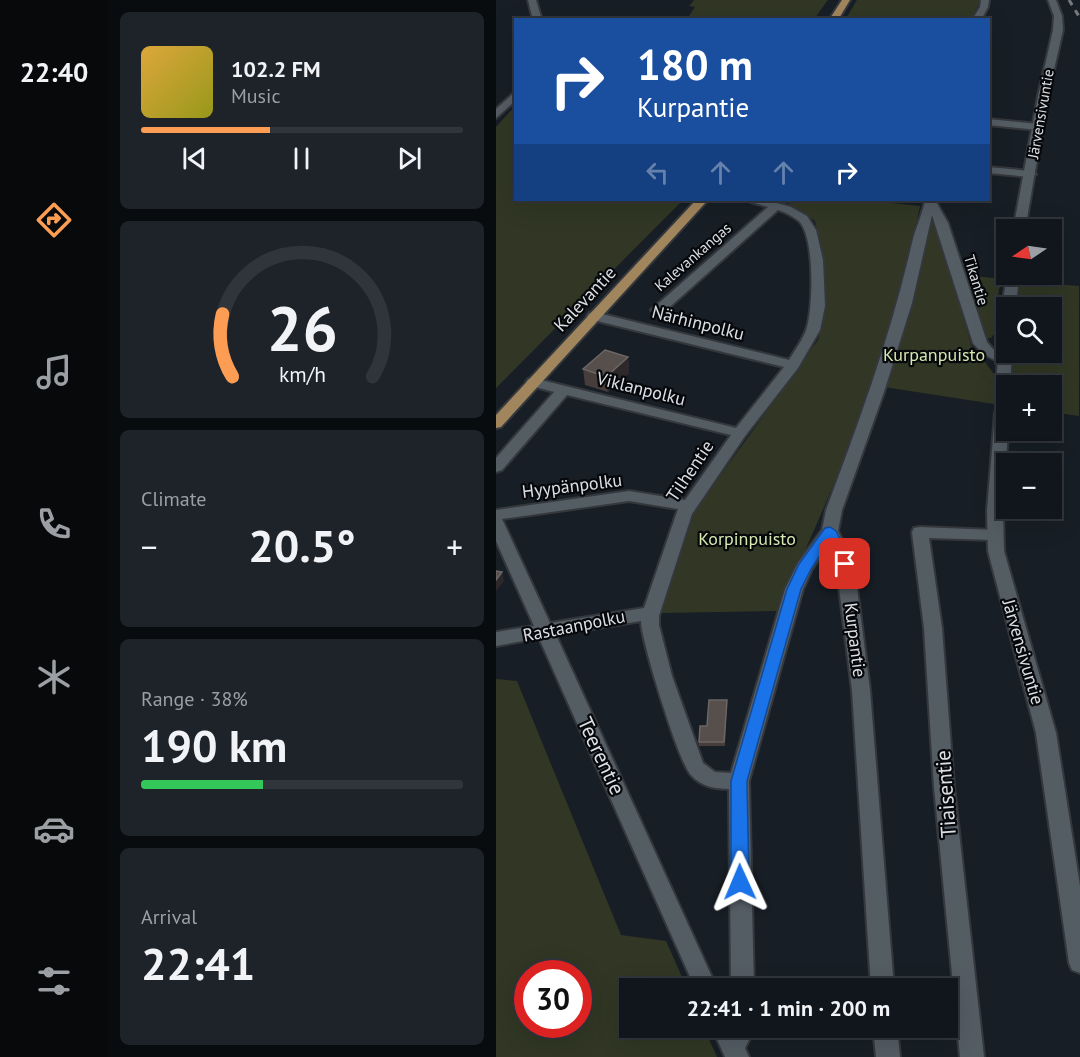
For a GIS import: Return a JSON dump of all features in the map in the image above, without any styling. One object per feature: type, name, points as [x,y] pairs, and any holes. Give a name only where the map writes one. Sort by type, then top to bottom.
[{"type":"main road","points":[[834,18],[846,0]]},
{"type":"main road","name":"Kalevantie","points":[[496,424],[701,201]]},
{"type":"street","points":[[532,0],[537,18]]},
{"type":"street","points":[[977,18],[984,7],[985,0]]},
{"type":"street","name":"Järvensivuntie","points":[[1021,219],[1058,30],[1058,16],[1052,0]]},
{"type":"street","points":[[496,115],[514,96]]},
{"type":"street","points":[[990,122],[1038,127]]},
{"type":"street","points":[[990,170],[1030,174]]},
{"type":"street","name":"Tilhentie","points":[[739,781],[714,781],[695,767],[663,676],[650,625],[684,513],[740,433],[793,365],[814,330],[818,306],[817,260],[807,223],[798,215],[776,205],[759,201]]},
{"type":"street","points":[[743,978],[739,781],[794,589],[804,567],[830,531],[834,510],[877,392],[905,303],[922,225],[930,201]]},
{"type":"street","name":"Tikantie","points":[[930,201],[942,223],[980,344],[988,352],[996,351]]},
{"type":"street","name":"Kalevankangas","points":[[658,310],[776,205]]},
{"type":"street","name":"Närhinpolku","points":[[594,316],[793,365]]},
{"type":"street","name":"Järvensivuntie","points":[[1004,363],[1005,403],[1002,413],[994,535],[1007,599],[1046,733],[1080,963]]},
{"type":"street","name":"Viklanpolku","points":[[533,382],[740,433]]},
{"type":"street","points":[[496,467],[564,390]]},
{"type":"street","name":"Hyypänpolku","points":[[496,515],[629,496],[689,506]]},
{"type":"street","name":"Teerentie","points":[[496,523],[543,632],[701,978]]},
{"type":"street","name":"Kurpantie","points":[[830,531],[845,564],[861,690],[882,978]]},
{"type":"street","name":"Tiaisentie","points":[[972,1057],[944,787],[933,628],[920,532],[994,535]]},
{"type":"street","name":"Rastaanpolku","points":[[496,639],[543,632],[618,616],[652,613]]},
{"type":"street","points":[[887,1038],[888,1057]]},
{"type":"green space","points":[[694,0],[828,0],[815,18],[688,18],[695,7],[689,6]]},
{"type":"green space","points":[[857,0],[980,0],[972,18],[846,18]]},
{"type":"green space","points":[[514,107],[514,201],[682,201],[496,388],[496,127]]},
{"type":"green space","name":"Korpinpuisto","points":[[790,201],[872,201],[920,206],[901,292],[886,344],[844,460],[777,611],[661,613],[694,512],[818,340],[826,310],[824,263],[815,221],[788,203]]},
{"type":"green space","name":"Kurpanpuisto","points":[[930,223],[936,224],[974,355],[985,362],[996,377],[994,404],[884,387]]},
{"type":"green space","points":[[964,275],[996,278],[996,285],[1001,285],[998,297],[996,297],[995,333],[991,338],[985,338]]},
{"type":"green space","points":[[1018,285],[1079,286],[1079,416],[1062,414],[1062,375],[1011,375],[1012,363],[1062,363],[1062,297],[1016,297]]},
{"type":"green space","points":[[496,679],[517,681],[621,935],[666,941],[683,978],[619,978],[619,1038],[708,1038],[717,1057],[496,1057]]},
{"type":"building","points":[[605,350],[628,357],[606,377],[583,369]]},
{"type":"building","points":[[496,571],[502,572],[496,580]]},
{"type":"building","points":[[709,700],[727,700],[724,742],[699,742],[700,726],[707,726]]},
{"type":"railway","points":[[1069,0],[1080,18]]},
{"type":"route","points":[[740,882],[739,781],[794,589],[804,567],[830,531],[845,564]]}]
